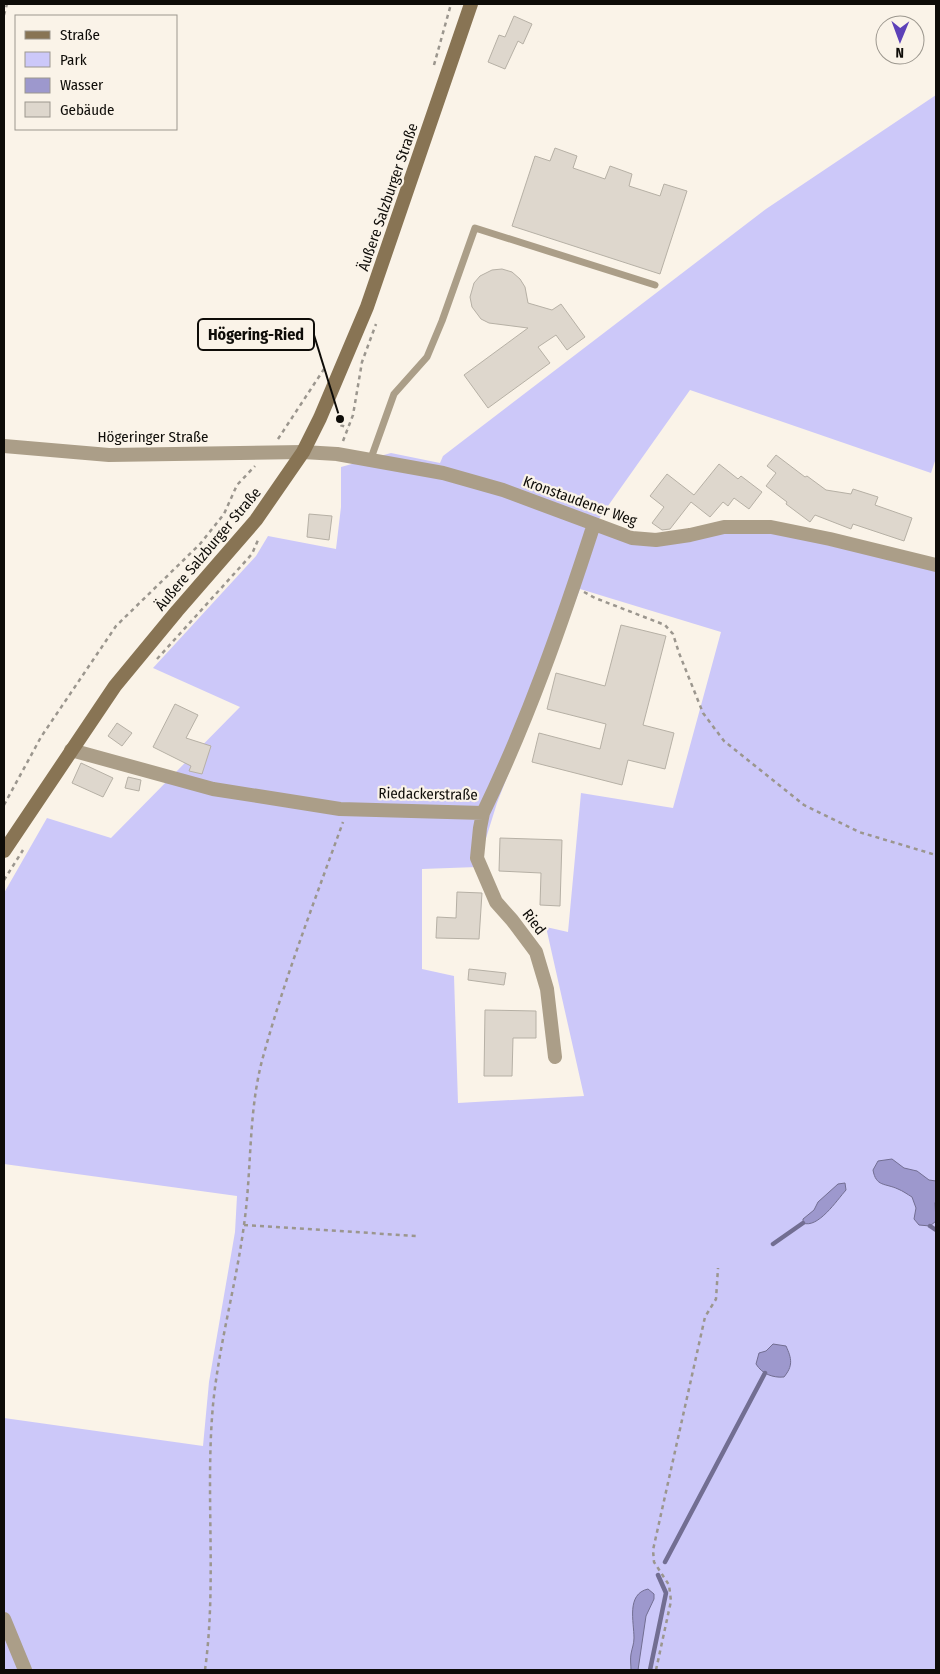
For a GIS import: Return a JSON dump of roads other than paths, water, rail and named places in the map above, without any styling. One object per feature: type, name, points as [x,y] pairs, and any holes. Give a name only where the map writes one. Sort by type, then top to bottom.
[{"type":"main road","name":"Äußere Salzburger Straße","points":[[4,851],[115,686],[256,520],[303,452],[367,307],[471,4]]},
{"type":"street","name":"Högeringer Straße","points":[[4,446],[109,455],[303,452]]},
{"type":"street","name":"Kronstaudener Weg","points":[[303,452],[337,454],[443,473],[503,490],[632,538],[656,540],[724,527],[771,527],[830,539],[936,565]]},
{"type":"street","name":"Riedackerstraße","points":[[71,750],[213,789],[347,809],[483,814],[536,694],[594,524]]},
{"type":"street","name":"Ried","points":[[483,814],[477,858],[496,902],[536,952],[547,988],[555,1057]]},
{"type":"street","points":[[4,1619],[25,1670]]},
{"type":"lane","points":[[370,460],[394,394],[427,357],[475,228],[655,285]]},
{"type":"water","points":[[892,1159],[904,1168],[917,1171],[929,1180],[936,1181],[936,1221],[930,1226],[919,1225],[914,1219],[916,1208],[912,1197],[900,1190],[882,1184],[876,1179],[873,1170],[878,1161]]},
{"type":"water","points":[[845,1183],[846,1190],[821,1218],[809,1224],[803,1223],[803,1219],[814,1210],[818,1202],[838,1184]]},
{"type":"water","points":[[773,1344],[786,1346],[789,1355],[791,1362],[784,1377],[768,1375],[756,1364],[759,1353],[766,1351]]},
{"type":"water","points":[[648,1589],[654,1594],[654,1599],[646,1616],[638,1670],[631,1670],[634,1640],[634,1602],[641,1592]]},
{"type":"waterway","points":[[773,1244],[803,1223]]},
{"type":"waterway","points":[[930,1226],[936,1230]]},
{"type":"waterway","points":[[665,1562],[765,1373]]},
{"type":"waterway","points":[[650,1670],[666,1593],[658,1575]]},
{"type":"place","name":"Högering-Ried","points":[[340,419]]}]
